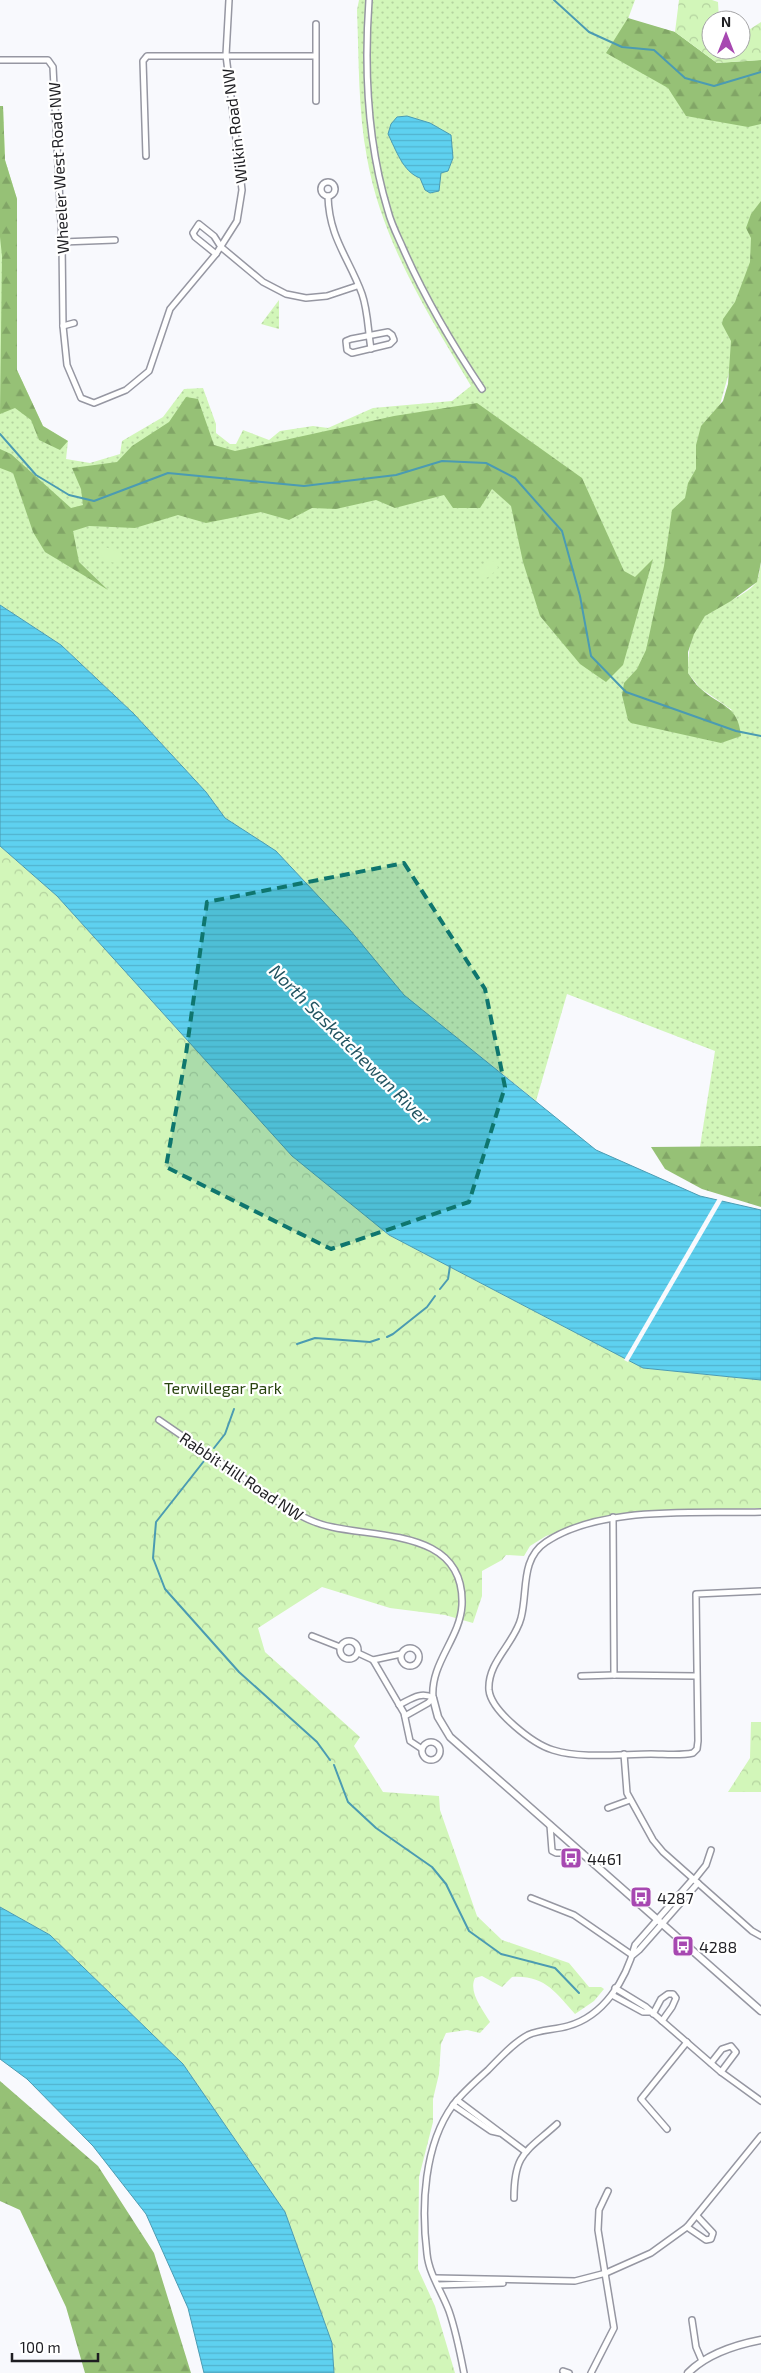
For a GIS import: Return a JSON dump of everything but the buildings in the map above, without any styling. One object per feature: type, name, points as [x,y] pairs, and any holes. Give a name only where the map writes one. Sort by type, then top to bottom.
[{"type":"street","name":"Wilkin Road NW","points":[[81,398],[94,403],[126,390],[149,371],[170,309],[216,254],[237,221],[242,190],[226,55],[229,0]]},
{"type":"street","points":[[369,0],[366,44],[367,96],[372,140],[388,212],[416,278],[446,333],[482,389]]},
{"type":"street","points":[[316,24],[316,101]]},
{"type":"street","points":[[146,156],[143,60],[147,56],[315,56]]},
{"type":"street","name":"Wheeler West Road NW","points":[[0,60],[48,60],[53,67],[62,242],[63,326],[67,365],[81,398]]},
{"type":"street","points":[[328,196],[333,231],[362,295],[371,348]]},
{"type":"street","points":[[216,254],[195,237],[193,233],[199,224],[214,236],[221,247],[270,287],[286,294],[306,298],[327,296],[357,286]]},
{"type":"street","points":[[62,242],[115,240]]},
{"type":"street","points":[[63,326],[74,322]]},
{"type":"street","points":[[388,332],[392,335],[394,340],[390,344],[371,348],[352,353],[347,350],[345,345],[346,341],[369,335],[388,332]]},
{"type":"street","name":"Rabbit Hill Road NW","points":[[159,1420],[287,1508],[309,1520],[330,1527],[417,1541],[431,1547],[443,1556],[459,1581],[462,1609],[458,1626],[435,1671],[433,1683],[433,1698],[438,1717],[450,1737],[761,2011]]},
{"type":"street","points":[[761,1512],[613,1517],[581,1526],[553,1537],[534,1552],[526,1573],[519,1624],[492,1671],[489,1690],[497,1709],[528,1736],[544,1747],[569,1753],[690,1754],[695,1751],[698,1741],[696,1594],[761,1592]]},
{"type":"street","points":[[613,1517],[614,1675]]},
{"type":"street","points":[[312,1636],[340,1647]]},
{"type":"street","points":[[352,1641],[358,1647],[358,1653],[354,1658],[348,1659],[342,1656],[340,1647],[344,1642],[352,1641]]},
{"type":"street","points":[[358,1653],[373,1660],[405,1716],[408,1738],[412,1744],[422,1749]]},
{"type":"street","points":[[373,1660],[401,1654]]},
{"type":"street","points":[[581,1676],[696,1676]]},
{"type":"street","points":[[399,1705],[422,1694],[427,1694],[433,1698],[428,1703],[405,1716]]},
{"type":"street","points":[[624,1754],[626,1787],[630,1800],[657,1846],[752,1931],[761,1936]]},
{"type":"street","points":[[608,1808],[630,1800]]},
{"type":"street","points":[[550,1825],[552,1851],[556,1853],[582,1853]]},
{"type":"street","points":[[464,2373],[451,2317],[427,2256],[426,2185],[433,2146],[442,2124],[457,2100],[522,2039],[534,2032],[563,2028],[580,2022],[598,2011],[612,1995],[635,1945],[661,1921],[695,1881],[706,1865],[711,1850]]},
{"type":"street","points":[[531,1898],[574,1915],[632,1955]]},
{"type":"street","points":[[615,1988],[646,2007],[721,2072],[761,2101]]},
{"type":"street","points":[[652,2013],[660,1999],[668,1994],[673,1994],[676,1998],[675,2002],[662,2020]]},
{"type":"street","points":[[612,1995],[643,2012],[652,2013]]},
{"type":"street","points":[[667,2129],[641,2099],[687,2042]]},
{"type":"street","points":[[710,2063],[722,2049],[731,2046],[736,2052],[721,2072]]},
{"type":"street","points":[[457,2100],[494,2126],[500,2133],[526,2152]]},
{"type":"street","points":[[453,2105],[491,2131],[500,2133]]},
{"type":"street","points":[[514,2198],[515,2171],[519,2160],[557,2124]]},
{"type":"street","points":[[435,2278],[574,2281],[606,2273],[651,2253],[687,2227],[761,2136]]},
{"type":"street","points":[[592,2373],[614,2328],[598,2230],[598,2210],[608,2191]]},
{"type":"street","points":[[687,2227],[706,2240],[711,2238],[713,2233],[697,2216]]},
{"type":"street","points":[[438,2285],[492,2284],[511,2281]]},
{"type":"street","points":[[692,2320],[696,2347],[702,2361]]},
{"type":"street","points":[[690,2372],[702,2361],[722,2351],[761,2340]]},
{"type":"street","points":[[563,2371],[569,2373]]},
{"type":"highlighted area","points":[[404,863],[485,989],[505,1087],[469,1202],[331,1249],[166,1167],[186,1054],[207,902]]},
{"type":"green space","points":[[359,0],[635,0],[628,19],[675,32],[701,52],[701,60],[712,60],[716,63],[761,60],[761,258],[631,723],[732,710],[700,688],[688,673],[691,642],[696,627],[706,615],[753,586],[758,579],[761,562],[761,1146],[700,1147],[715,1051],[567,994],[536,1101],[404,995],[350,930],[276,852],[225,818],[206,792],[134,714],[61,645],[0,605],[0,106],[3,106],[5,160],[17,199],[17,370],[43,426],[68,441],[66,459],[90,463],[120,454],[122,441],[163,417],[184,389],[203,388],[216,424],[216,433],[230,444],[236,444],[243,430],[269,440],[280,431],[313,426],[328,428],[373,408],[452,401],[471,386],[408,276],[395,248],[374,189],[364,140],[360,103],[357,10]]},
{"type":"green space","points":[[679,0],[712,0],[718,2],[718,10],[701,10],[701,51],[675,32]]},
{"type":"green space","points":[[628,18],[675,32],[701,51],[701,60],[713,60],[717,63],[761,60],[761,124],[748,127],[686,116],[668,88],[606,53]]},
{"type":"green space","points":[[761,22],[761,60],[717,63],[713,60],[751,60],[751,28]]},
{"type":"green space","points":[[0,106],[3,106],[5,160],[17,199],[17,370],[43,426],[68,441],[60,450],[39,440],[31,420],[15,408],[0,414],[2,256],[0,237]]},
{"type":"green space","points":[[761,201],[761,562],[757,582],[731,601],[705,616],[694,634],[688,652],[688,673],[700,688],[732,712],[739,726],[741,736],[721,743],[631,723],[628,720],[622,695],[624,683],[637,669],[646,650],[664,566],[672,510],[685,498],[688,483],[696,469],[696,445],[701,426],[723,401],[728,384],[731,341],[722,324],[723,319],[735,302],[750,262],[751,238],[746,228],[751,214]]},
{"type":"green space","points":[[279,300],[279,329],[261,324]]},
{"type":"green space","points":[[186,397],[198,399],[214,445],[235,451],[394,416],[477,403],[582,478],[624,571],[635,577],[653,559],[623,665],[606,682],[580,664],[540,616],[523,562],[511,506],[492,489],[480,508],[453,508],[444,495],[395,508],[376,500],[336,509],[312,508],[289,520],[261,512],[206,523],[178,515],[135,528],[89,526],[73,531],[79,562],[108,590],[45,552],[33,532],[13,473],[0,468],[0,449],[11,454],[71,508],[83,505],[81,489],[72,468],[117,462],[132,446],[169,422]]},
{"type":"green space","points":[[105,547],[122,553],[123,559],[116,563],[105,561],[100,552],[101,548]]},
{"type":"green space","points":[[489,560],[496,562],[498,568],[490,576],[482,580],[478,575],[479,568]]},
{"type":"green space","name":"Terwillegar Park","points":[[0,846],[57,896],[292,1156],[389,1235],[643,1368],[761,1380],[761,1508],[613,1514],[546,1536],[530,1546],[524,1556],[506,1555],[502,1560],[482,1571],[482,1596],[473,1623],[445,1615],[390,1608],[322,1587],[258,1628],[265,1652],[360,1737],[354,1746],[383,1792],[439,1796],[440,1810],[477,1916],[502,1940],[569,1963],[589,1987],[601,1987],[604,1989],[594,2001],[575,2014],[548,1986],[533,1979],[512,1977],[502,1987],[482,1976],[475,1978],[473,1989],[475,1995],[490,2022],[480,2033],[467,2030],[446,2033],[441,2044],[439,2074],[433,2099],[433,2122],[419,2177],[418,2269],[435,2306],[455,2373],[334,2373],[332,2343],[285,2212],[183,2064],[50,1935],[0,1907]]},
{"type":"green space","points":[[761,1146],[761,1207],[702,1189],[665,1169],[651,1147]]},
{"type":"green space","points":[[751,1722],[761,1722],[761,1792],[728,1792],[750,1758]]},
{"type":"green space","points":[[0,2081],[98,2166],[154,2253],[191,2373],[85,2373],[66,2307],[20,2210],[0,2201]]},
{"type":"water","points":[[407,116],[430,123],[451,135],[453,158],[448,171],[441,173],[439,191],[430,193],[425,190],[420,178],[405,166],[388,134],[391,124],[397,117]]},
{"type":"water","name":"North Saskatchewan River","points":[[0,605],[61,645],[134,714],[206,792],[225,818],[276,851],[350,930],[404,995],[596,1150],[700,1196],[761,1210],[761,1380],[643,1368],[389,1235],[292,1156],[57,896],[0,846]]},
{"type":"water","points":[[0,1907],[50,1935],[183,2064],[285,2212],[332,2343],[334,2373],[204,2373],[188,2308],[146,2214],[93,2146],[27,2079],[0,2059]]},
{"type":"pier","points":[[718,1198],[723,1199],[628,1362],[624,1360]]},
{"type":"waterway","points":[[554,0],[589,32],[622,47],[654,50],[685,78],[714,86],[761,72]]},
{"type":"waterway","points":[[0,434],[36,475],[69,495],[94,501],[168,473],[304,486],[396,475],[442,461],[486,463],[515,478],[562,531],[580,596],[591,656],[626,692],[736,731],[761,736]]},
{"type":"waterway","points":[[440,1289],[448,1279],[450,1266]]},
{"type":"waterway","points":[[387,1337],[427,1307],[435,1296]]},
{"type":"waterway","points":[[297,1344],[315,1338],[370,1342],[379,1339]]},
{"type":"waterway","points":[[214,1448],[225,1434],[234,1409]]},
{"type":"waterway","points":[[204,1461],[156,1522],[153,1558],[165,1589],[239,1672],[317,1742],[330,1760]]},
{"type":"waterway","points":[[334,1765],[348,1802],[376,1828],[432,1867],[446,1884],[469,1931],[501,1954],[555,1968],[579,1993]]},
{"type":"place","name":"4461","points":[[571,1858]]},
{"type":"place","name":"4287","points":[[641,1897]]},
{"type":"place","name":"4288","points":[[683,1946]]}]
